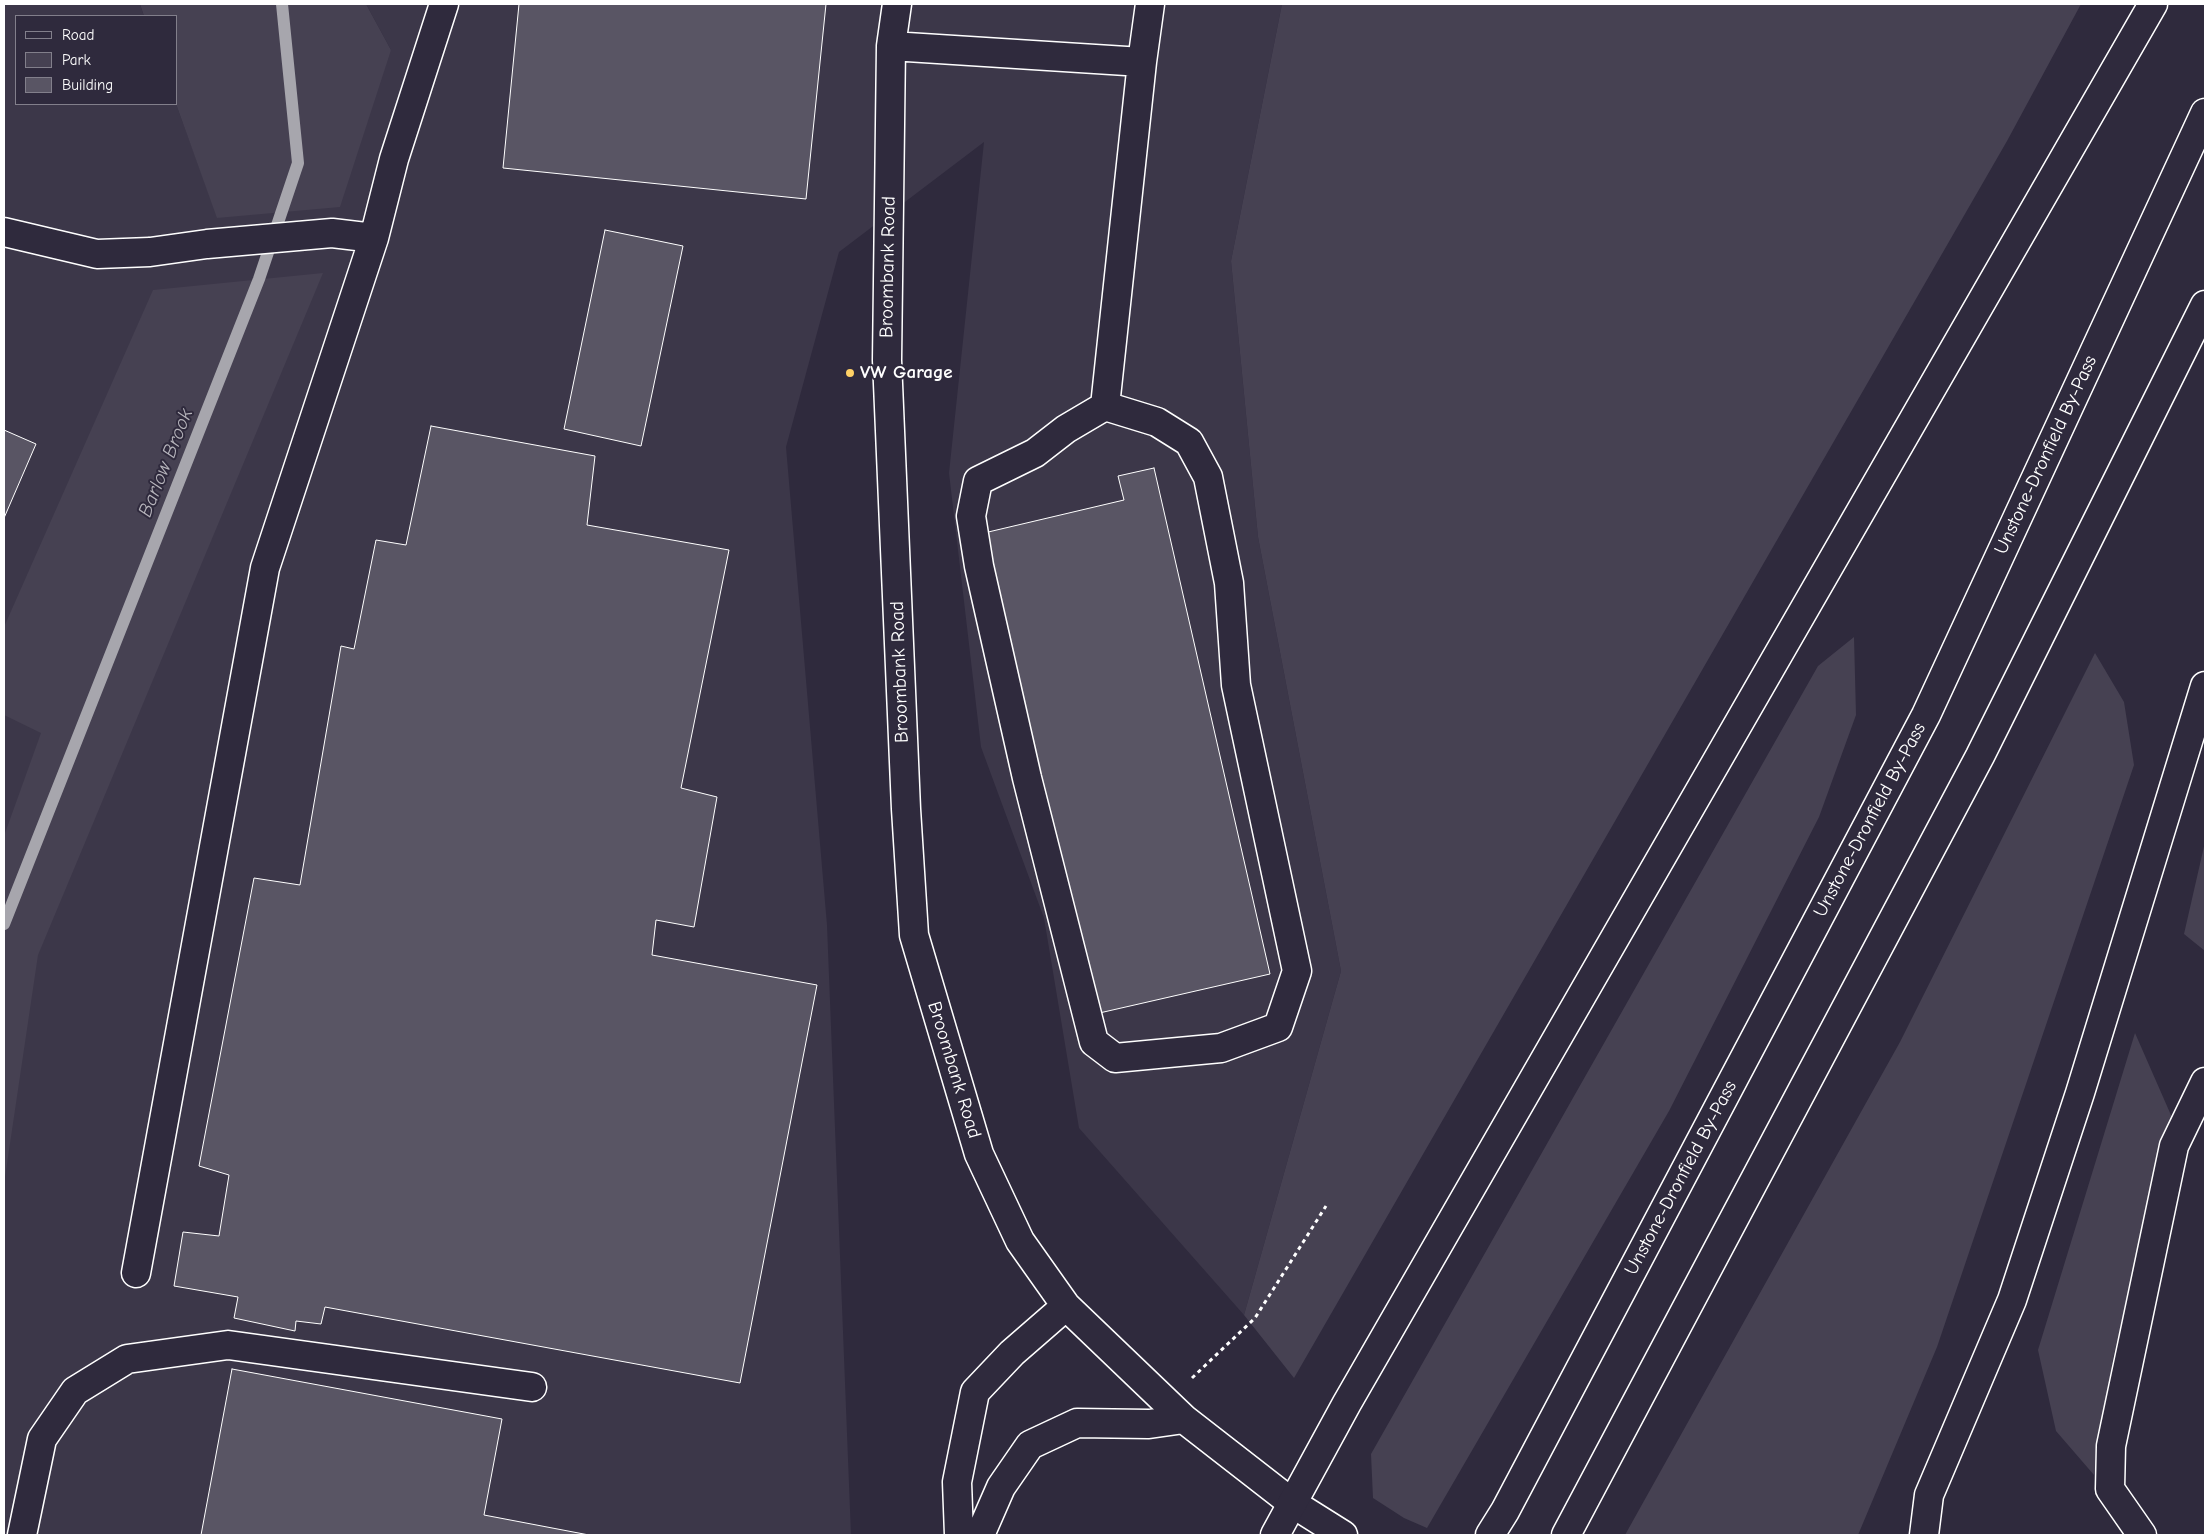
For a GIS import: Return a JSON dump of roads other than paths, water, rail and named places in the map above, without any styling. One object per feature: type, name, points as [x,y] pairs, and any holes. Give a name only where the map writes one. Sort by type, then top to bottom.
[{"type":"main road","points":[[136,1273],[265,568],[374,238],[394,159],[444,4]]},
{"type":"main road","name":"Broombank Road","points":[[897,4],[891,46],[887,360],[906,799],[914,935],[979,1154],[1020,1241],[1066,1306],[1176,1411],[1292,1503],[1343,1535]]},
{"type":"main road","points":[[1105,406],[1150,4]]},
{"type":"main road","points":[[1275,1535],[1347,1404],[2154,4]]},
{"type":"main road","points":[[891,46],[1142,62]]},
{"type":"main road","name":"Unstone-Dronfield By-Pass","points":[[1490,1535],[1505,1511],[1926,715],[2205,113]]},
{"type":"main road","points":[[4,232],[97,254],[150,252],[207,244],[332,233],[374,238]]},
{"type":"main road","points":[[1566,1535],[1980,756],[2205,305]]},
{"type":"main road","points":[[1105,406],[1157,422],[1189,442],[1208,477],[1229,583],[1236,685],[1297,971],[1278,1027],[1221,1048],[1116,1058],[1094,1042],[1027,778],[979,566],[971,516],[978,481],[1035,453],[1066,429],[1105,406]]},
{"type":"main road","points":[[1924,1535],[1929,1495],[2012,1300],[2080,1093],[2205,686]]},
{"type":"main road","points":[[2142,1535],[2110,1489],[2111,1446],[2174,1146],[2205,1082]]},
{"type":"main road","points":[[959,1535],[957,1482],[975,1392],[1012,1353],[1066,1306]]},
{"type":"main road","points":[[22,1535],[42,1439],[75,1391],[127,1359],[228,1345],[532,1388]]},
{"type":"main road","points":[[980,1535],[1001,1487],[1030,1445],[1077,1423],[1149,1424],[1176,1411]]},
{"type":"waterway","name":"Barlow Brook","points":[[4,924],[259,279],[298,163],[282,4]]},
{"type":"place","name":"VW Garage","points":[[850,373]]}]
